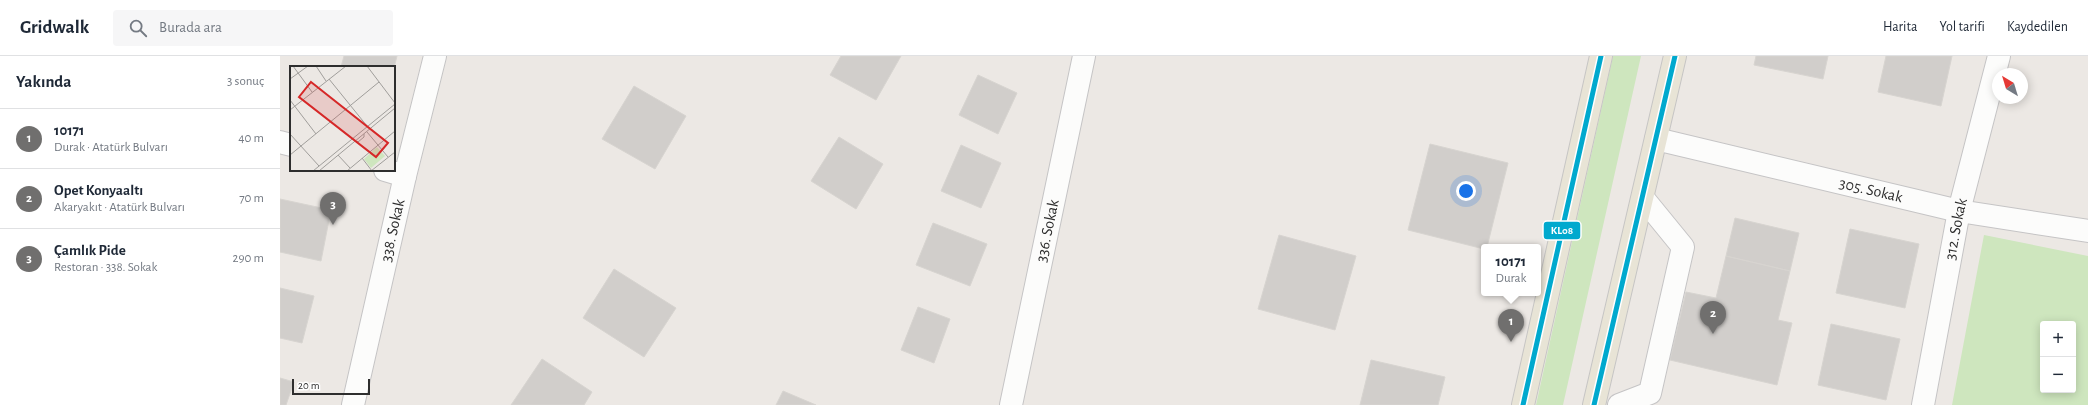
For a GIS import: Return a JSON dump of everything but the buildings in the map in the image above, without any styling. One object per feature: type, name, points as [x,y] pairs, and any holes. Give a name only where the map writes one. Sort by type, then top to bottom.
[{"type":"main road","points":[[1523,405],[1601,56]]},
{"type":"main road","points":[[1594,405],[1675,56]]},
{"type":"street","name":"338. Sokak","points":[[354,405],[435,56]]},
{"type":"street","name":"336. Sokak","points":[[1011,405],[1084,56]]},
{"type":"street","name":"312. Sokak","points":[[1923,405],[1959,211],[1999,56]]},
{"type":"street","name":"305. Sokak","points":[[1656,139],[1959,211],[2088,231]]},
{"type":"street","points":[[280,142],[290,145]]},
{"type":"street","points":[[388,171],[406,176]]},
{"type":"street","points":[[1619,405],[1650,393],[1683,247],[1643,198]]},
{"type":"green space","points":[[1613,56],[1641,56],[1563,405],[1536,405]]},
{"type":"green space","points":[[1984,235],[2088,256],[2088,405],[1952,405]]},
{"type":"transit line","name":"KL08","points":[[1523,405],[1601,56]]},
{"type":"transit line","name":"KL08","points":[[1594,405],[1675,56]]},
{"type":"place","name":"Çamlık Pide","points":[[333,225]]},
{"type":"place","name":"Opet Konyaaltı","points":[[1713,334]]},
{"type":"place","name":"10171","points":[[1511,342]]}]
